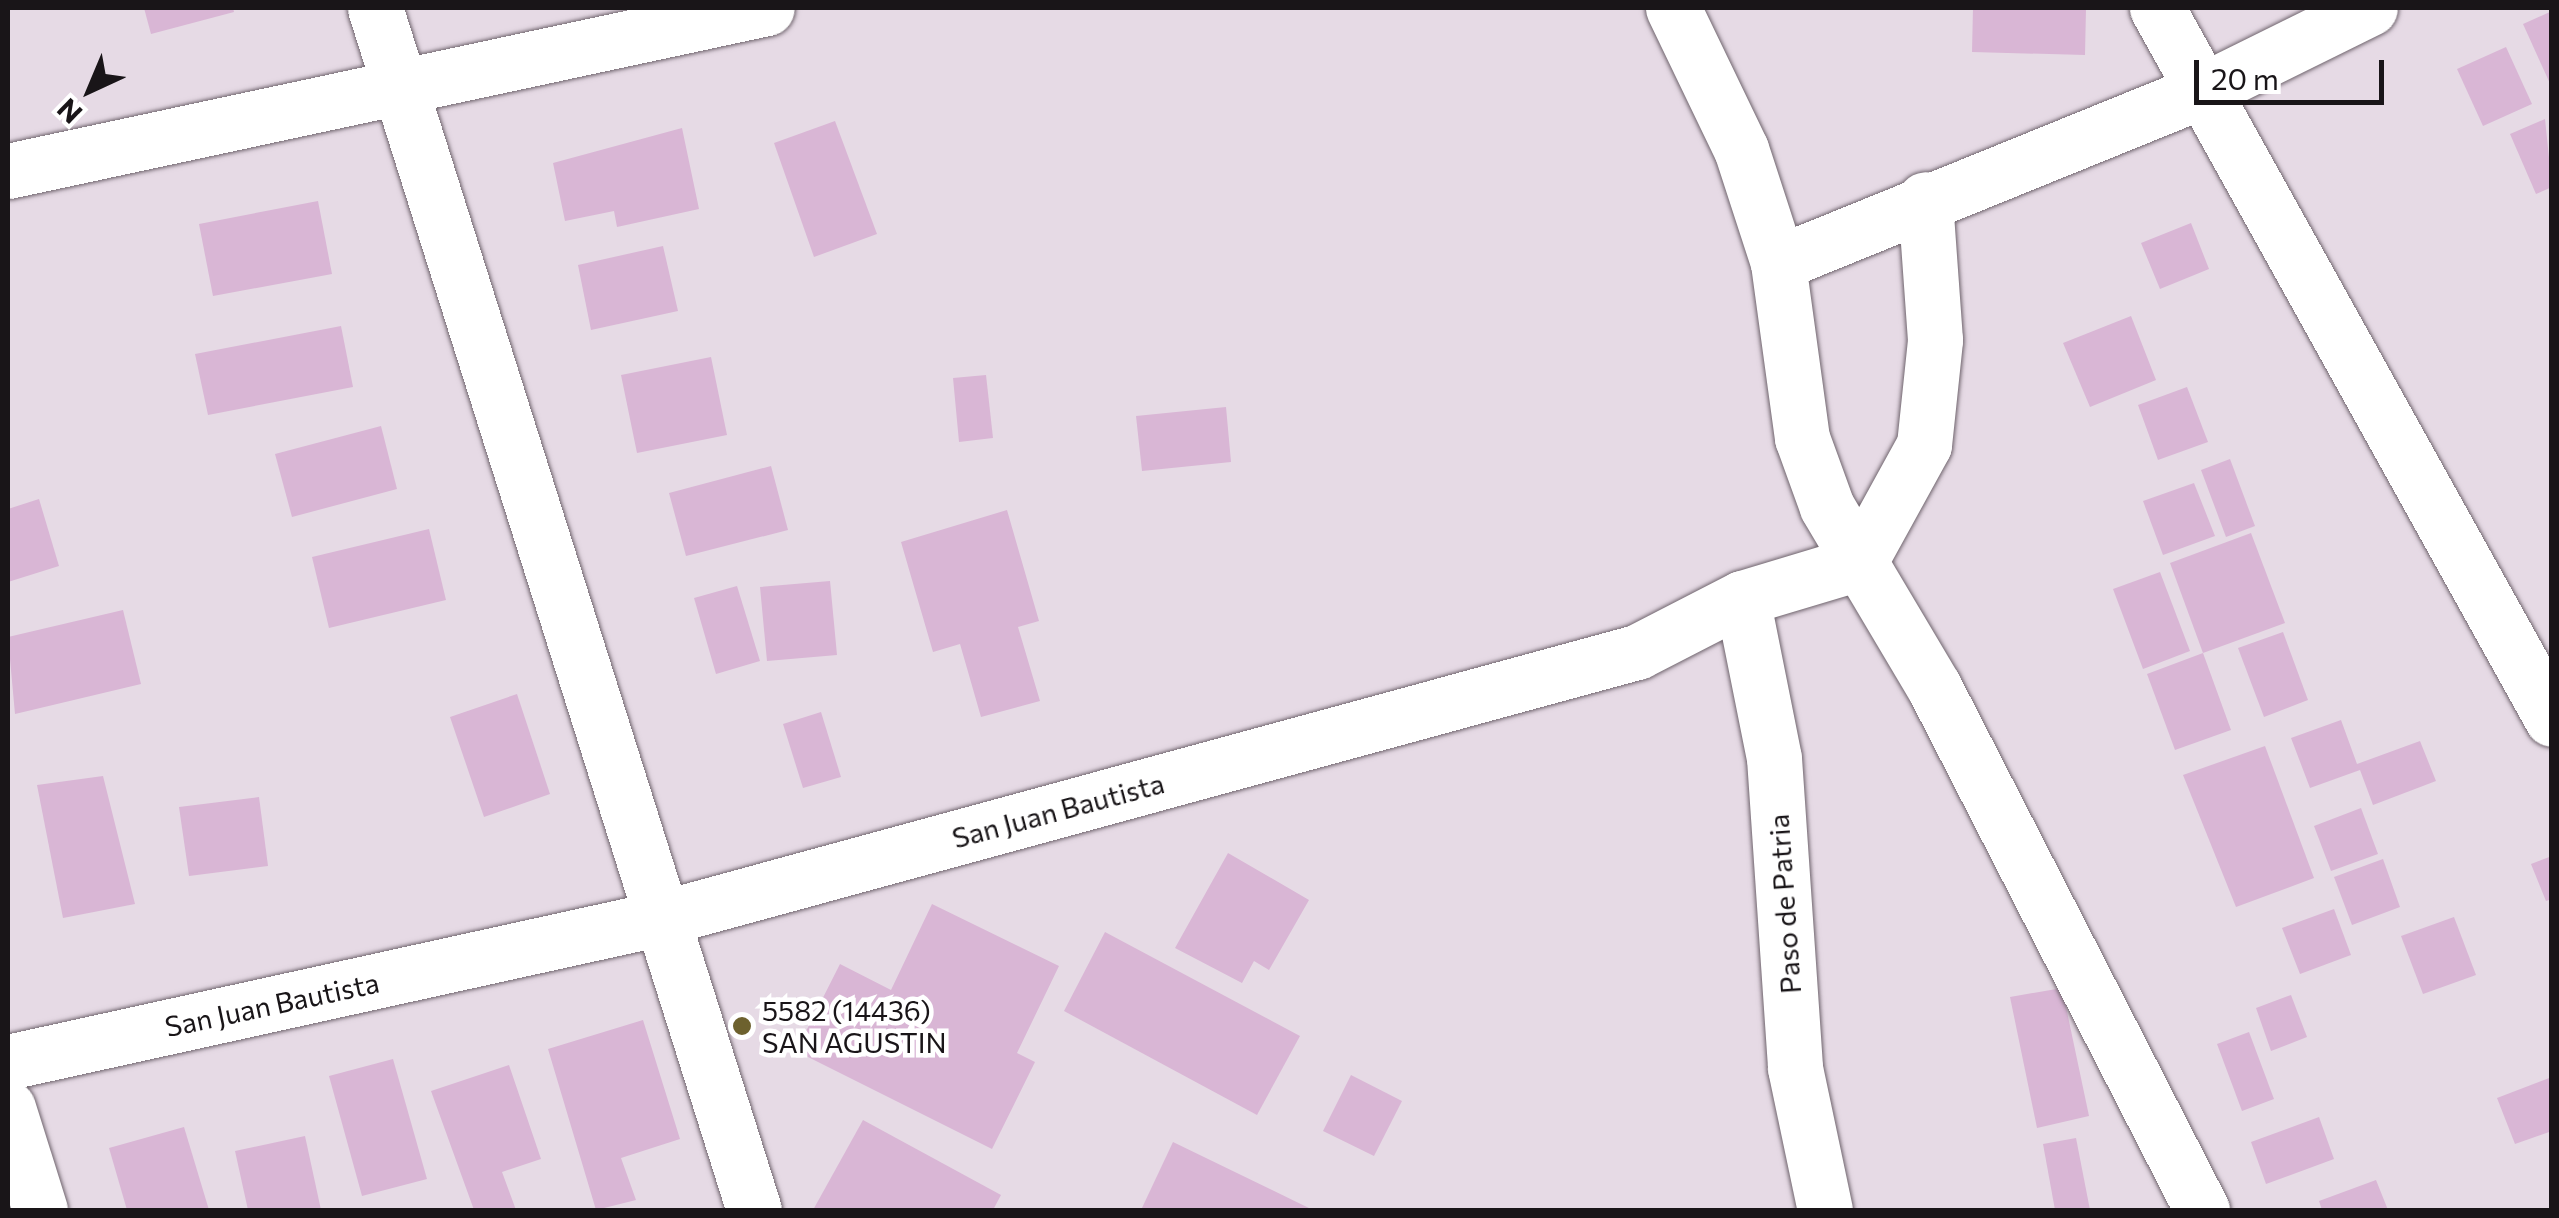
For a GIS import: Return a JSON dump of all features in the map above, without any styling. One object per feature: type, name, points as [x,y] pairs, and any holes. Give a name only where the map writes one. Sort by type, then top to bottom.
[{"type":"street","points":[[375,8],[666,918],[754,1210]]},
{"type":"street","points":[[8,170],[767,8]]},
{"type":"street","points":[[1673,8],[1741,149],[1778,262],[1802,438],[1859,563],[1934,687],[2202,1210]]},
{"type":"street","points":[[2157,8],[2552,719]]},
{"type":"street","points":[[1778,262],[1924,199],[2204,90],[2370,8]]},
{"type":"street","points":[[1859,563],[1924,444],[1935,340],[1924,199]]},
{"type":"street","name":"San Juan Bautista","points":[[8,1062],[666,918],[1637,652],[1742,598],[1859,563]]},
{"type":"street","name":"Paso de Patria","points":[[1742,598],[1774,758],[1795,1068],[1825,1210]]},
{"type":"street","points":[[8,1108],[40,1210]]},
{"type":"building","points":[[144,8],[233,8],[234,12],[151,34]]},
{"type":"building","points":[[1973,8],[2086,8],[2085,55],[1972,52]]},
{"type":"building","points":[[2552,11],[2552,88],[2523,24]]},
{"type":"building","points":[[2506,47],[2532,104],[2483,126],[2457,69]]},
{"type":"building","points":[[2545,119],[2552,187],[2536,194],[2510,134]]},
{"type":"building","points":[[835,121],[877,234],[814,257],[774,143]]},
{"type":"building","points":[[682,128],[699,209],[617,227],[614,211],[565,221],[553,163]]},
{"type":"building","points":[[318,201],[332,274],[213,296],[199,224]]},
{"type":"building","points":[[2191,223],[2209,269],[2160,289],[2141,243]]},
{"type":"building","points":[[663,246],[678,311],[591,330],[578,265]]},
{"type":"building","points":[[2131,316],[2156,380],[2090,407],[2063,343]]},
{"type":"building","points":[[341,326],[353,387],[208,415],[195,354]]},
{"type":"building","points":[[711,357],[727,435],[637,453],[621,375]]},
{"type":"building","points":[[986,375],[993,438],[959,442],[953,378]]},
{"type":"building","points":[[2187,387],[2208,442],[2158,460],[2138,405]]},
{"type":"building","points":[[1226,407],[1231,462],[1142,471],[1136,416]]},
{"type":"building","points":[[381,426],[397,489],[292,517],[275,454]]},
{"type":"building","points":[[2230,459],[2255,526],[2226,537],[2201,470]]},
{"type":"building","points":[[771,466],[788,530],[686,556],[669,493]]},
{"type":"building","points":[[2194,483],[2215,536],[2163,555],[2143,501]]},
{"type":"building","points":[[39,499],[59,566],[8,582],[8,509]]},
{"type":"building","points":[[1007,510],[1039,621],[1018,627],[1040,701],[981,717],[960,644],[933,652],[901,542]]},
{"type":"building","points":[[429,529],[446,600],[329,628],[312,557]]},
{"type":"building","points":[[2251,533],[2285,623],[2203,653],[2170,563]]},
{"type":"building","points":[[2160,572],[2190,651],[2143,669],[2113,589]]},
{"type":"building","points":[[830,581],[837,655],[767,661],[760,587]]},
{"type":"building","points":[[737,586],[760,661],[716,674],[694,598]]},
{"type":"building","points":[[123,610],[141,684],[15,714],[8,637]]},
{"type":"building","points":[[2283,632],[2308,700],[2264,717],[2238,648]]},
{"type":"building","points":[[2203,653],[2231,730],[2175,750],[2147,674]]},
{"type":"building","points":[[517,694],[550,794],[484,817],[450,717]]},
{"type":"building","points":[[821,712],[841,777],[803,788],[783,724]]},
{"type":"building","points":[[2341,720],[2357,764],[2420,741],[2436,781],[2373,805],[2360,770],[2310,788],[2291,738]]},
{"type":"building","points":[[2265,746],[2314,878],[2236,907],[2183,775]]},
{"type":"building","points":[[103,776],[135,904],[63,918],[37,785]]},
{"type":"building","points":[[259,797],[268,866],[189,876],[179,807]]},
{"type":"building","points":[[2361,808],[2378,854],[2331,871],[2314,826]]},
{"type":"building","points":[[1228,853],[1309,900],[1269,970],[1254,961],[1242,983],[1175,948]]},
{"type":"building","points":[[2552,856],[2552,899],[2546,901],[2531,864]]},
{"type":"building","points":[[2383,859],[2400,907],[2352,925],[2334,877]]},
{"type":"building","points":[[932,904],[1059,966],[1017,1053],[1035,1062],[992,1149],[796,1051],[840,964],[891,990]]},
{"type":"building","points":[[2334,909],[2351,955],[2300,974],[2282,928]]},
{"type":"building","points":[[2454,917],[2476,975],[2423,994],[2401,936]]},
{"type":"building","points":[[1105,932],[1300,1036],[1257,1115],[1064,1011]]},
{"type":"building","points":[[2062,988],[2089,1116],[2037,1128],[2010,997]]},
{"type":"building","points":[[2291,995],[2307,1037],[2271,1051],[2256,1008]]},
{"type":"building","points":[[643,1020],[680,1139],[621,1158],[636,1200],[596,1210],[548,1049]]},
{"type":"building","points":[[2249,1032],[2274,1099],[2242,1111],[2217,1044]]},
{"type":"building","points":[[393,1059],[427,1179],[362,1196],[329,1076]]},
{"type":"building","points":[[509,1065],[541,1159],[502,1172],[516,1210],[474,1210],[431,1091]]},
{"type":"building","points":[[1351,1075],[1402,1101],[1374,1156],[1323,1131]]},
{"type":"building","points":[[2552,1077],[2552,1131],[2515,1144],[2497,1098]]},
{"type":"building","points":[[2319,1117],[2334,1159],[2266,1184],[2251,1142]]},
{"type":"building","points":[[863,1120],[1001,1195],[993,1210],[813,1210]]},
{"type":"building","points":[[184,1127],[209,1210],[127,1210],[109,1148]]},
{"type":"building","points":[[305,1136],[321,1210],[248,1210],[235,1151]]},
{"type":"building","points":[[2076,1138],[2090,1210],[2055,1210],[2043,1144]]},
{"type":"building","points":[[1173,1142],[1313,1210],[1141,1210]]},
{"type":"building","points":[[2376,1180],[2388,1210],[2322,1210],[2319,1201]]},
{"type":"place","name":"5582 (14436) SAN AGUSTIN","points":[[742,1026]]}]
